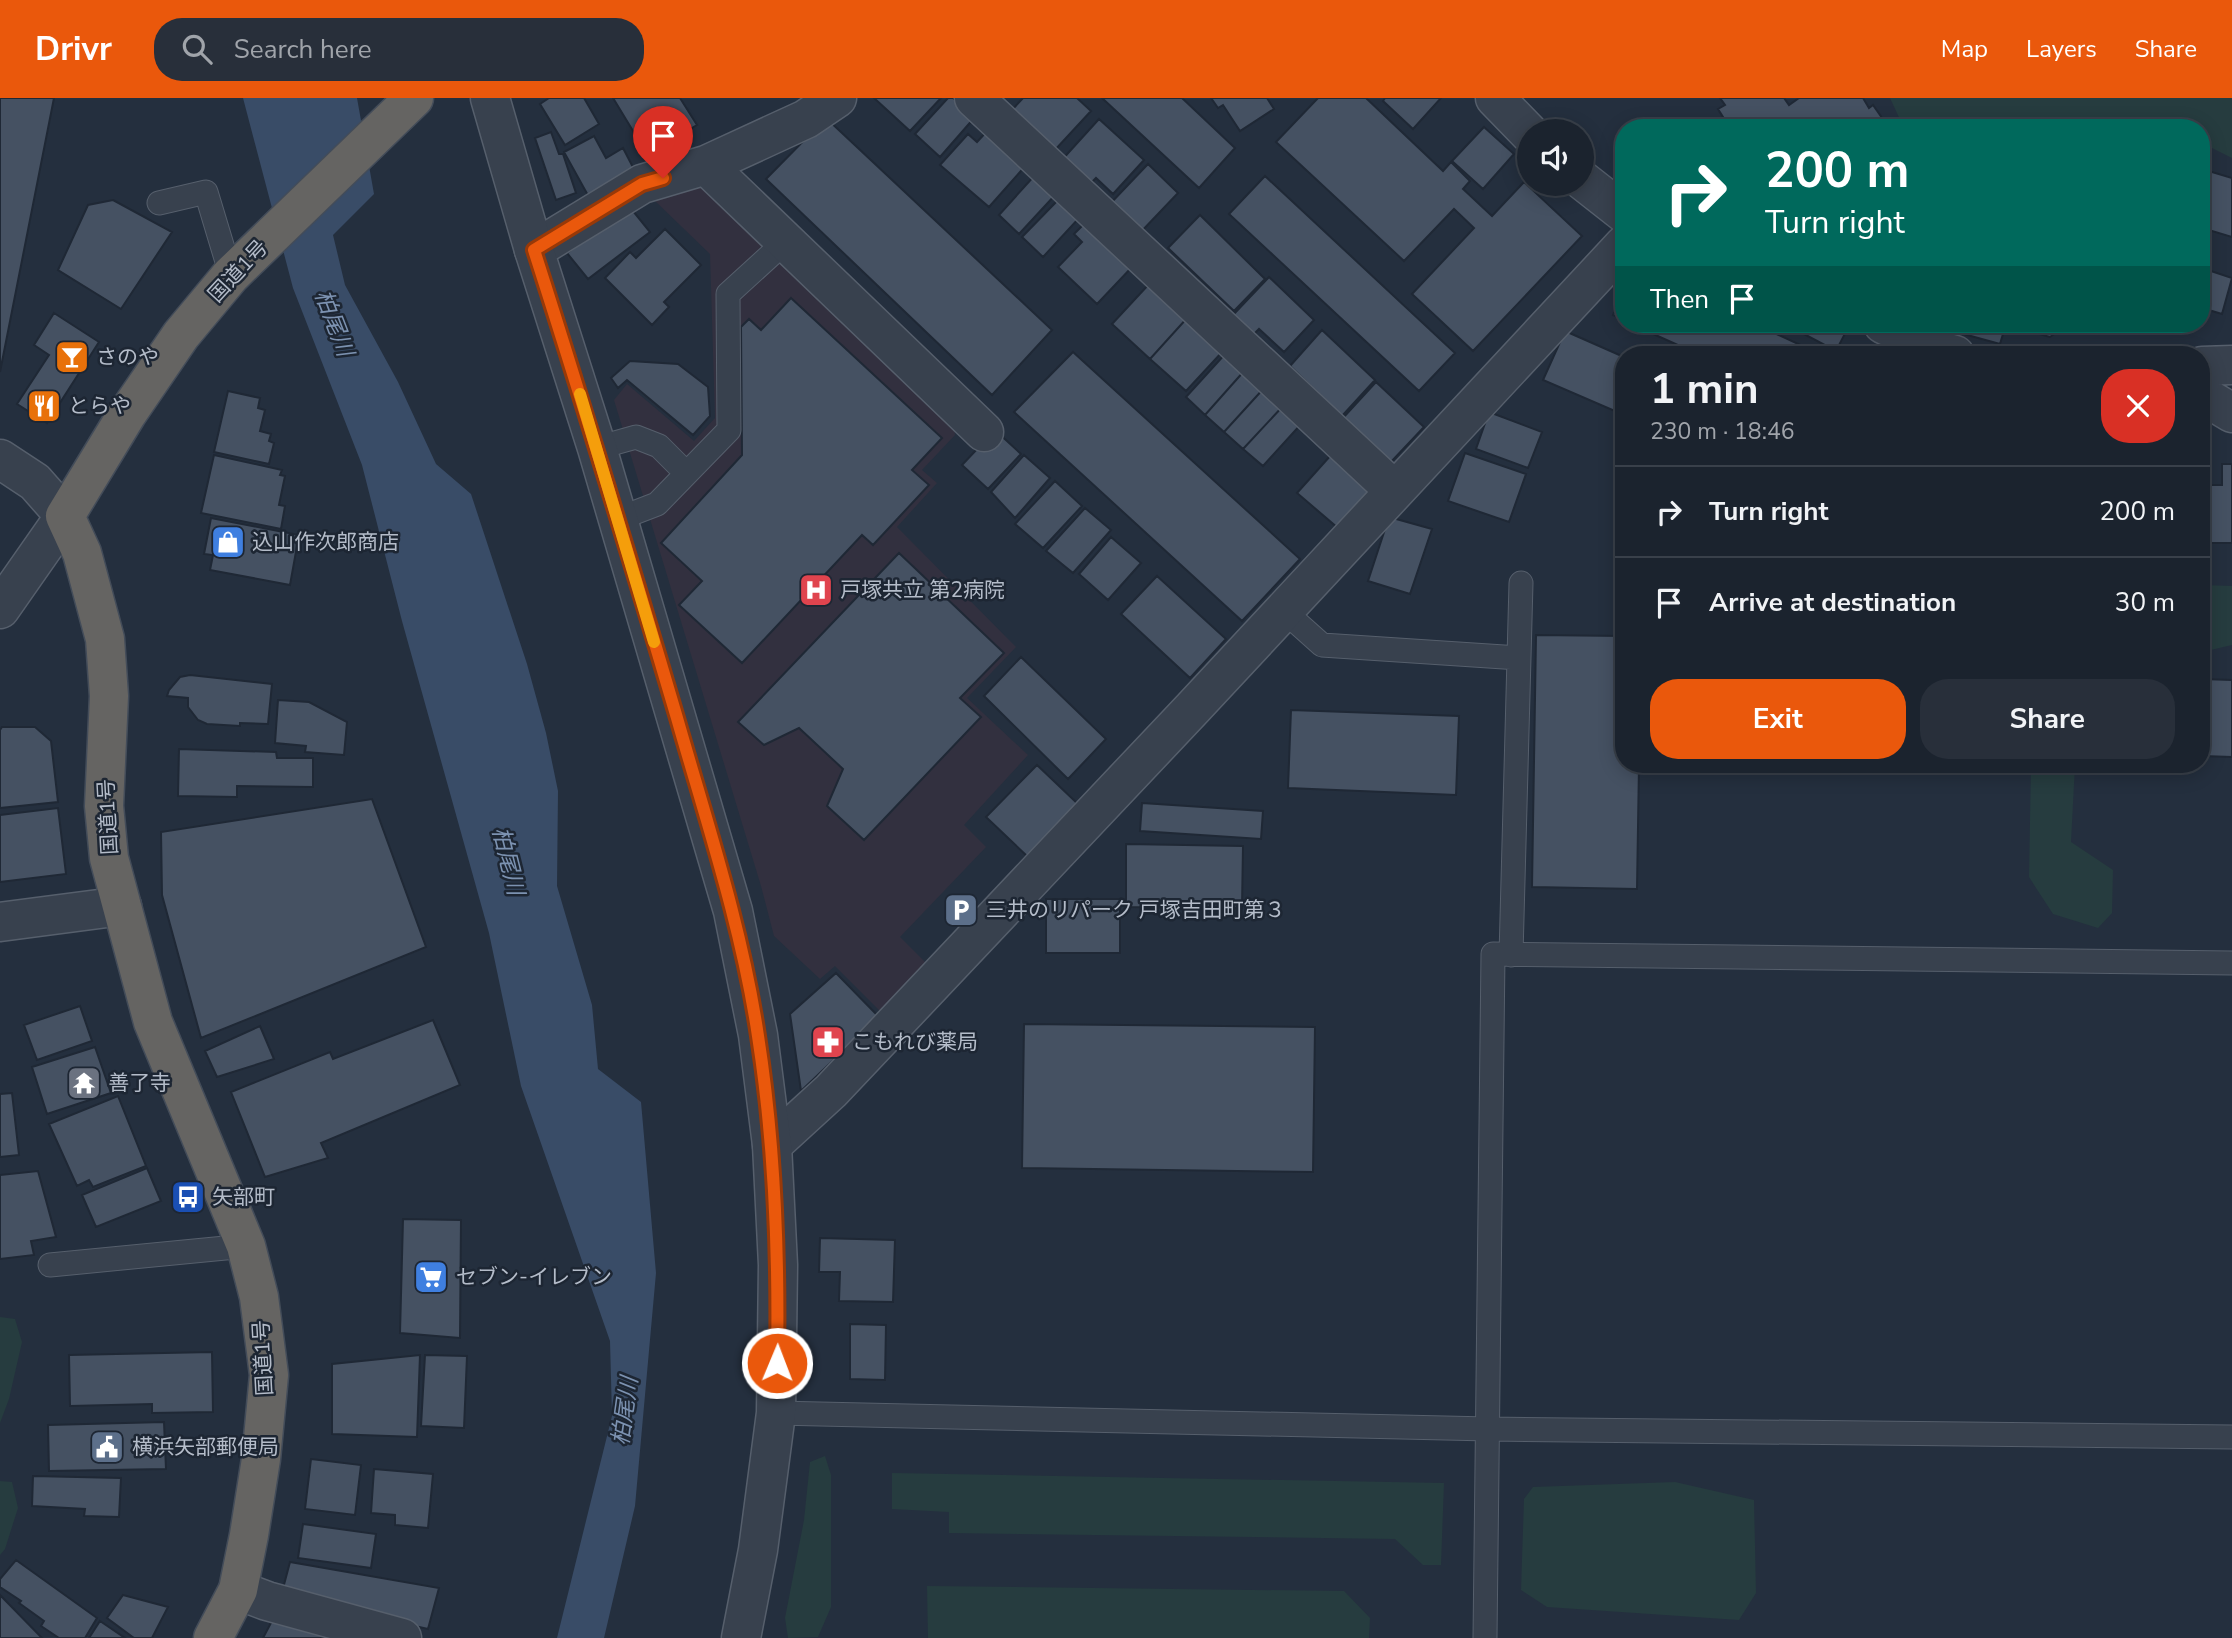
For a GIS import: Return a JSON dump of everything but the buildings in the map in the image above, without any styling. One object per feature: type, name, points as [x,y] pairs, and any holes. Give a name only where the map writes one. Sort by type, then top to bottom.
[{"type":"highway","name":"国道1号","points":[[212,1638],[238,1591],[261,1459],[269,1375],[259,1297],[246,1246],[153,1022],[109,858],[104,806],[109,696],[105,639],[82,554],[65,516],[150,380],[181,335],[231,275],[414,98]]},
{"type":"street","points":[[490,98],[534,250],[597,448],[733,911],[758,1035],[772,1145],[778,1265],[776,1413],[758,1550],[741,1638]]},
{"type":"street","points":[[534,250],[642,184],[706,166],[806,119],[837,98]]},
{"type":"street","points":[[974,98],[1395,491]]},
{"type":"street","points":[[1495,98],[1517,121]]},
{"type":"street","points":[[706,166],[984,432]]},
{"type":"street","points":[[1594,189],[1615,206]]},
{"type":"street","points":[[772,1145],[831,1091],[1284,611],[1615,255]]},
{"type":"street","points":[[1901,333],[1928,346]]},
{"type":"street","points":[[2210,366],[2232,365]]},
{"type":"street","points":[[2210,400],[2232,413]]},
{"type":"street","points":[[0,459],[35,482],[65,516],[0,609]]},
{"type":"street","points":[[0,922],[121,906]]},
{"type":"street","points":[[238,1591],[382,1635]]},
{"type":"lane","points":[[159,203],[206,192],[231,275]]},
{"type":"lane","points":[[618,519],[657,504],[729,430],[728,294],[785,242]]},
{"type":"lane","points":[[597,448],[636,437],[659,446],[686,473]]},
{"type":"lane","points":[[1511,955],[1521,583]]},
{"type":"lane","points":[[1284,611],[1322,645],[1520,658]]},
{"type":"lane","points":[[1485,1638],[1493,954],[2232,962]]},
{"type":"lane","points":[[50,1265],[246,1246]]},
{"type":"lane","points":[[776,1413],[1489,1429],[2232,1437]]},
{"type":"shaded area","name":"戸塚共立 第2病院","points":[[691,183],[710,187],[953,414],[955,435],[922,470],[937,483],[897,527],[1016,647],[967,698],[1028,755],[964,825],[986,847],[900,937],[930,967],[883,1014],[835,966],[820,979],[774,936],[614,400],[627,384],[694,441],[715,418],[710,254],[653,199]]},
{"type":"green space","points":[[1890,98],[2232,98],[2232,158],[2210,147],[2210,119],[1900,119]]},
{"type":"green space","points":[[2210,585],[2232,586],[2232,645],[2210,650]]},
{"type":"green space","points":[[2031,773],[2075,773],[2071,842],[2113,870],[2112,913],[2098,928],[2053,914],[2029,877]]},
{"type":"green space","points":[[0,1317],[15,1319],[22,1342],[9,1399],[0,1423]]},
{"type":"green space","points":[[825,1456],[831,1475],[831,1607],[818,1637],[788,1638],[785,1618],[804,1520],[810,1462]]},
{"type":"green space","points":[[892,1473],[1444,1483],[1441,1565],[1423,1565],[1395,1539],[949,1533],[949,1512],[892,1509]]},
{"type":"green space","points":[[0,1481],[12,1482],[18,1508],[5,1549],[0,1555]]},
{"type":"green space","points":[[1675,1482],[1754,1500],[1756,1593],[1739,1620],[1547,1607],[1521,1590],[1524,1499],[1533,1487]]},
{"type":"green space","points":[[927,1586],[1344,1591],[1370,1618],[1369,1638],[928,1638]]},
{"type":"water","name":"柏尾川","points":[[243,98],[357,98],[374,194],[333,235],[345,285],[398,382],[436,464],[471,494],[527,664],[546,733],[558,791],[557,886],[592,1005],[598,1069],[641,1102],[656,1273],[635,1506],[604,1638],[557,1638],[612,1416],[610,1341],[521,1086],[489,933],[402,621],[362,465],[293,288]]},
{"type":"slow traffic","points":[[580,394],[654,642]]},
{"type":"place","name":"さのや","points":[[72,357]]},
{"type":"place","name":"とらや","points":[[44,406]]},
{"type":"place","name":"込山作次郎商店","points":[[228,542]]},
{"type":"place","name":"戸塚共立 第2病院","points":[[816,590]]},
{"type":"place","name":"三井のリパーク 戸塚吉田町第３","points":[[961,910]]},
{"type":"place","name":"こもれび薬局","points":[[828,1042]]},
{"type":"place","name":"善了寺","points":[[84,1083]]},
{"type":"place","name":"矢部町","points":[[188,1197]]},
{"type":"place","name":"セブン-イレブン","points":[[431,1277]]},
{"type":"place","name":"横浜矢部郵便局","points":[[107,1447]]},
{"type":"route","points":[[663,178],[642,184],[534,250],[597,448],[733,911],[758,1035],[772,1145],[778,1265],[777,1363]]}]
